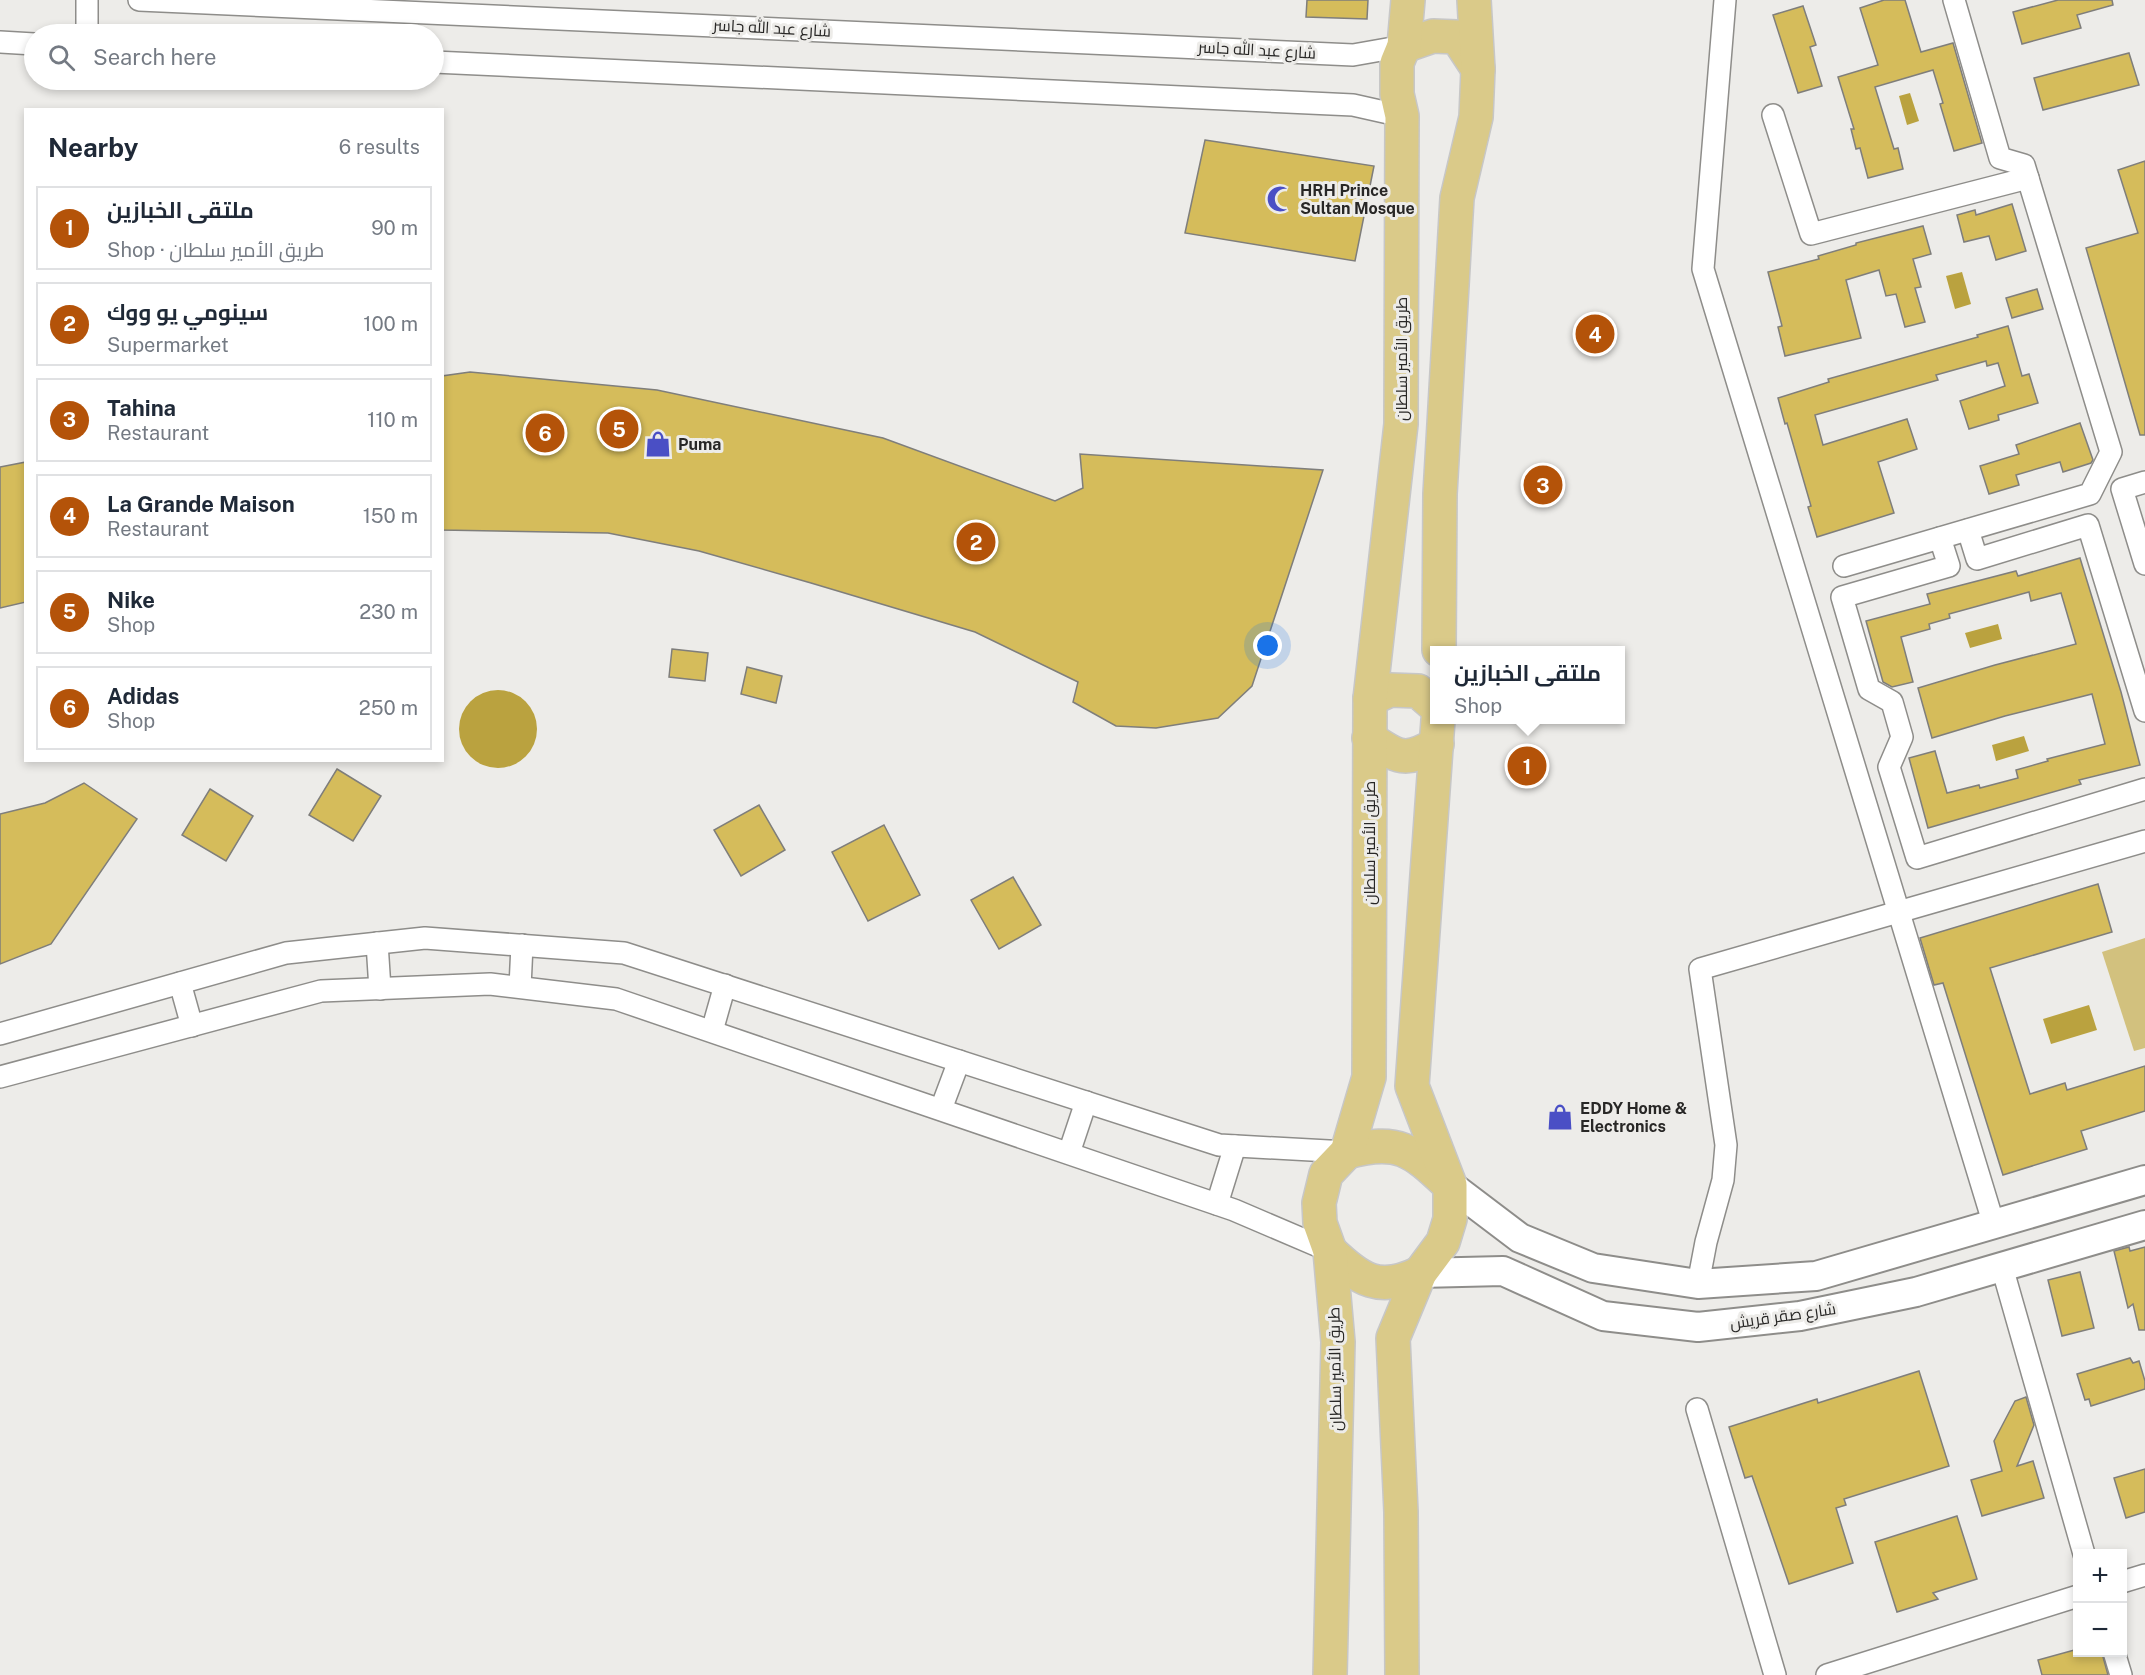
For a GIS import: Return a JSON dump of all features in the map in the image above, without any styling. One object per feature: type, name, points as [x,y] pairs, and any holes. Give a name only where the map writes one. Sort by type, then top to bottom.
[{"type":"main road","name":"طريق الأمير سلطان","points":[[1330,1675],[1338,1342],[1330,1251],[1320,1223],[1319,1203],[1326,1174],[1347,1152],[1369,1077],[1370,699],[1401,424],[1402,116],[1397,94],[1397,63],[1404,46],[1408,0]]},
{"type":"main road","points":[[1439,646],[1440,494],[1457,198],[1476,117],[1478,69],[1474,0]]},
{"type":"main road","points":[[1404,46],[1433,36],[1457,37],[1478,69]]},
{"type":"main road","points":[[1370,699],[1390,690],[1418,691],[1430,702]]},
{"type":"main road","points":[[1369,738],[1392,754],[1416,756],[1438,732]]},
{"type":"main road","points":[[1402,1675],[1401,1512],[1393,1338],[1420,1273],[1443,1242],[1450,1219],[1450,1185],[1412,1086],[1438,732]]},
{"type":"main road","points":[[1347,1152],[1371,1145],[1395,1147],[1419,1157],[1450,1185]]},
{"type":"main road","points":[[1330,1251],[1348,1269],[1366,1280],[1385,1283],[1403,1281],[1420,1273]]},
{"type":"street","points":[[87,0],[87,24]]},
{"type":"street","name":"شارع عبد الله جاسر","points":[[139,0],[1353,55],[1404,46]]},
{"type":"street","points":[[1725,0],[1703,269],[1994,1225]]},
{"type":"street","points":[[1844,566],[2090,494],[2111,452],[2024,165],[2000,159],[1954,0]]},
{"type":"street","points":[[0,42],[24,43]]},
{"type":"street","points":[[444,62],[1353,105],[1402,116]]},
{"type":"street","points":[[1773,115],[1811,234],[2028,178]]},
{"type":"street","points":[[2145,482],[2122,489],[2145,564]]},
{"type":"street","points":[[1968,530],[1977,559],[2088,525],[2145,711]]},
{"type":"street","points":[[1940,538],[1949,566],[1842,597],[1869,689],[1892,702],[1902,737],[1889,767],[1917,858],[2145,789]]},
{"type":"street","points":[[1698,1284],[1706,1242],[1723,1180],[1726,1145],[1700,969],[2145,841]]},
{"type":"street","points":[[0,1034],[286,953],[424,938],[624,953],[1219,1145],[1347,1152]]},
{"type":"street","points":[[377,943],[380,989]]},
{"type":"street","points":[[520,987],[522,945]]},
{"type":"street","points":[[180,983],[192,1026]]},
{"type":"street","points":[[0,1077],[321,991],[490,984],[616,999],[1217,1204],[1330,1251]]},
{"type":"street","points":[[712,1031],[725,985]]},
{"type":"street","points":[[941,1110],[959,1061]]},
{"type":"street","points":[[1069,1154],[1086,1102]]},
{"type":"street","points":[[1217,1204],[1235,1146]]},
{"type":"street","points":[[1450,1185],[1520,1238],[1593,1268],[1698,1284],[1816,1276],[2145,1180]]},
{"type":"street","name":"شارع صقر قريش","points":[[1420,1273],[1503,1271],[1603,1316],[1698,1327],[1800,1316],[1916,1292],[2145,1225]]},
{"type":"street","points":[[2002,1267],[2083,1549]]},
{"type":"street","points":[[1697,1409],[1775,1675]]},
{"type":"street","points":[[2127,1580],[2145,1575]]},
{"type":"street","points":[[1827,1675],[2073,1598]]},
{"type":"street","points":[[2115,1657],[2121,1675]]},
{"type":"shaded area","points":[[1910,93],[1919,121],[1907,125],[1899,96]]},
{"type":"shaded area","points":[[1962,272],[1971,304],[1955,309],[1946,276]]},
{"type":"shaded area","points":[[1998,624],[2002,639],[1970,648],[1965,633]]},
{"type":"shaded area","points":[[498,690],[513,693],[526,701],[534,714],[537,729],[534,744],[526,757],[513,765],[498,768],[483,765],[470,757],[462,744],[459,729],[462,714],[470,701],[483,693]]},
{"type":"shaded area","points":[[2024,736],[2029,751],[1996,761],[1992,745]]},
{"type":"shaded area","points":[[2145,938],[2145,1048],[2134,1051],[2102,952]]},
{"type":"shaded area","points":[[2089,1005],[2097,1030],[2051,1044],[2043,1019]]},
{"type":"building","points":[[1307,0],[1368,0],[1367,19],[1306,17]]},
{"type":"building","points":[[1884,0],[1905,0],[1921,52],[1953,43],[1982,143],[1954,151],[1933,70],[1875,87],[1894,149],[1898,148],[1903,169],[1868,178],[1860,148],[1856,149],[1851,129],[1854,129],[1838,77],[1878,65],[1860,8]]},
{"type":"building","points":[[2058,0],[2112,0],[2113,5],[2077,15],[2081,28],[2022,44],[2013,12]]},
{"type":"building","points":[[1803,6],[1816,45],[1810,47],[1822,86],[1798,93],[1773,15]]},
{"type":"building","points":[[2129,53],[2139,85],[2043,110],[2034,78]]},
{"type":"building","name":"HRH Prince Sultan Mosque","points":[[1205,140],[1374,166],[1355,261],[1185,233]]},
{"type":"building","points":[[2145,161],[2145,435],[2140,435],[2086,248],[2138,233],[2118,170]]},
{"type":"building","points":[[2012,204],[2026,251],[1996,260],[1989,236],[1964,242],[1957,215],[1975,210],[1976,215]]},
{"type":"building","points":[[1923,226],[1931,254],[1913,259],[1921,287],[1915,288],[1925,322],[1905,327],[1896,294],[1886,296],[1879,270],[1846,280],[1861,338],[1785,356],[1778,327],[1782,326],[1768,272],[1819,259],[1818,256],[1856,245],[1856,243]]},
{"type":"building","points":[[2037,289],[2043,309],[2012,318],[2006,298]]},
{"type":"building","points":[[2008,326],[2022,376],[2029,374],[2038,403],[1998,415],[1999,420],[1969,429],[1960,401],[2005,386],[1998,363],[1987,366],[1986,361],[1936,375],[1938,380],[1815,415],[1823,445],[1907,419],[1917,449],[1878,462],[1894,513],[1817,537],[1808,507],[1811,506],[1778,398],[1829,382],[1828,379],[1978,337],[1977,335]]},
{"type":"building","points":[[470,372],[657,390],[883,438],[1055,501],[1083,488],[1080,454],[1323,470],[1252,686],[1218,718],[1156,728],[1116,726],[1073,702],[1078,682],[975,632],[811,583],[699,551],[608,533],[444,530],[444,376]]},
{"type":"building","points":[[2080,423],[2093,460],[2091,463],[2063,472],[2060,462],[2016,475],[2019,485],[1989,494],[1980,466],[2019,454],[2016,445]]},
{"type":"building","points":[[24,462],[24,602],[0,608],[0,467]]},
{"type":"building","points":[[2080,558],[2121,692],[2140,765],[2079,780],[2081,784],[1928,828],[1909,758],[1935,751],[1947,793],[1979,785],[1980,788],[2018,778],[2016,770],[2048,761],[2047,759],[2105,744],[2092,694],[2005,716],[1932,738],[1918,688],[2076,644],[2061,593],[2031,601],[2029,592],[1949,614],[1950,618],[1929,624],[1930,629],[1901,637],[1913,682],[1892,687],[1883,682],[1866,621],[1930,604],[1927,594],[2016,571],[2018,576]]},
{"type":"building","points":[[672,649],[708,653],[705,681],[669,677]]},
{"type":"building","points":[[747,667],[782,676],[776,703],[741,694]]},
{"type":"building","points":[[337,769],[381,796],[353,841],[309,815]]},
{"type":"building","points":[[84,783],[137,819],[51,944],[0,964],[0,814],[45,803]]},
{"type":"building","points":[[210,789],[253,816],[226,861],[182,835]]},
{"type":"building","points":[[759,805],[785,850],[741,876],[714,830]]},
{"type":"building","points":[[884,825],[920,895],[868,921],[832,852]]},
{"type":"building","points":[[1013,877],[1041,925],[999,949],[971,900]]},
{"type":"building","points":[[2098,884],[2112,932],[1990,968],[2030,1094],[2065,1083],[2067,1090],[2145,1066],[2145,1111],[2081,1131],[2087,1149],[2003,1175],[1943,983],[1934,985],[1920,938]]},
{"type":"building","points":[[2129,1247],[2130,1251],[2145,1247],[2145,1330],[2139,1330],[2133,1304],[2128,1308],[2114,1251]]},
{"type":"building","points":[[2080,1272],[2094,1328],[2062,1336],[2048,1280]]},
{"type":"building","points":[[2130,1358],[2133,1363],[2139,1361],[2145,1389],[2091,1406],[2089,1399],[2085,1400],[2077,1374]]},
{"type":"building","points":[[1919,1371],[1949,1466],[1844,1499],[1846,1505],[1836,1508],[1853,1563],[1789,1584],[1752,1476],[1745,1478],[1729,1427],[1817,1399],[1818,1403]]},
{"type":"building","points":[[2026,1397],[2034,1425],[2017,1466],[2033,1461],[2044,1498],[1982,1516],[1971,1480],[2002,1471],[1994,1441],[2015,1401]]},
{"type":"building","points":[[2145,1469],[2145,1512],[2126,1518],[2114,1478]]},
{"type":"building","points":[[1957,1516],[1977,1579],[1933,1593],[1938,1599],[1897,1612],[1875,1542]]},
{"type":"building","points":[[2073,1650],[2073,1657],[2103,1657],[2108,1675],[2042,1675],[2038,1660]]},
{"type":"place","name":"HRH Prince Sultan Mosque","points":[[1280,199]]},
{"type":"place","name":"La Grande Maison","points":[[1595,334]]},
{"type":"place","name":"Nike","points":[[619,429]]},
{"type":"place","name":"Adidas","points":[[545,433]]},
{"type":"place","name":"Puma","points":[[658,444]]},
{"type":"place","name":"Tahina","points":[[1543,485]]},
{"type":"place","name":"سينومي يو ووك","points":[[976,542]]},
{"type":"place","name":"ملتقى الخبازين","points":[[1527,766]]},
{"type":"place","name":"EDDY Home & Electronics","points":[[1560,1117]]}]
